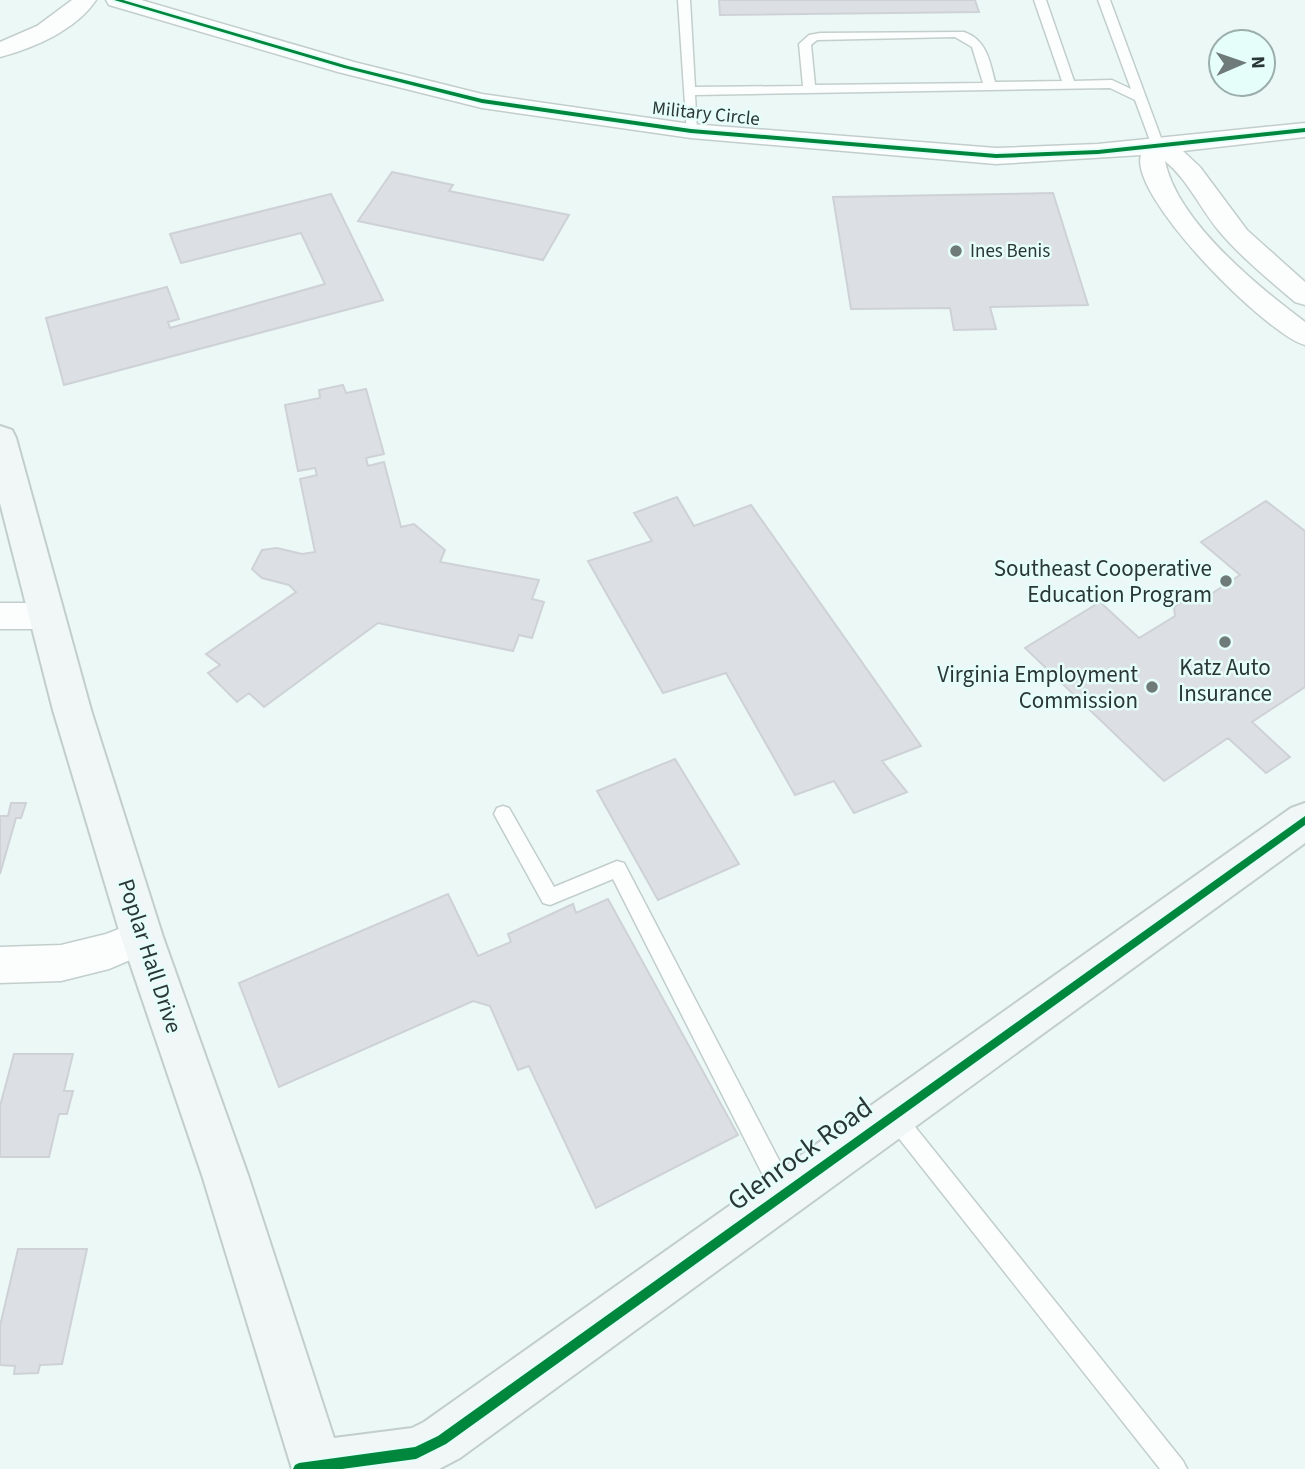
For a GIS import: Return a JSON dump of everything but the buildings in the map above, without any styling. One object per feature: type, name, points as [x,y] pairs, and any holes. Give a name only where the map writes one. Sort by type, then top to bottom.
[{"type":"street","points":[[0,50],[47,29],[85,0]]},
{"type":"street","name":"Military Circle","points":[[117,0],[358,70],[482,101],[691,131],[996,156],[1158,146],[1305,130]]},
{"type":"street","points":[[0,30],[33,12]]},
{"type":"street","points":[[1305,296],[1229,226],[1189,167],[1176,155],[1158,146],[1152,161],[1154,174],[1160,190],[1185,224],[1266,306],[1305,336]]},
{"type":"street","name":"Poplar Hall Drive","points":[[0,438],[72,710],[142,937],[225,1175],[312,1468]]},
{"type":"street","points":[[0,616],[46,616]]},
{"type":"street","name":"Glenrock Road","points":[[312,1468],[416,1453],[442,1440],[1305,820]]},
{"type":"street","points":[[0,965],[61,963],[109,950],[142,937]]},
{"type":"lane","points":[[684,0],[691,131]]},
{"type":"lane","points":[[1040,0],[1069,85]]},
{"type":"lane","points":[[1104,0],[1158,146]]},
{"type":"lane","points":[[809,89],[805,44],[813,37],[914,35],[970,36],[978,45],[990,86]]},
{"type":"lane","points":[[689,91],[1112,84],[1140,98]]},
{"type":"lane","points":[[503,814],[550,897],[617,869],[784,1194]]},
{"type":"lane","points":[[893,1115],[1175,1469]]},
{"type":"cycle path","points":[[117,0],[346,67],[482,101],[691,131],[996,156],[1098,152],[1305,130]]},
{"type":"cycle path","points":[[299,1469],[416,1453],[442,1440],[1305,820]]},
{"type":"place","name":"Ines Benis","points":[[956,251]]},
{"type":"place","name":"Southeast Cooperative Education Program","points":[[1226,581]]},
{"type":"place","name":"Katz Auto Insurance","points":[[1225,642]]},
{"type":"place","name":"Virginia Employment Commission","points":[[1152,687]]}]
